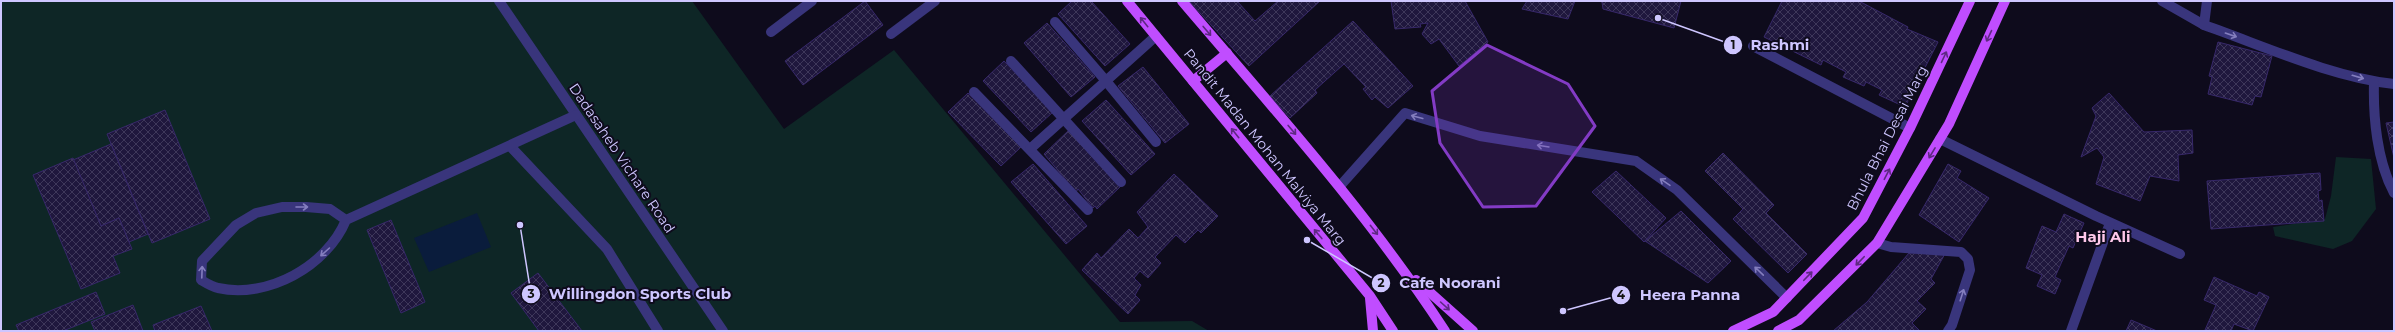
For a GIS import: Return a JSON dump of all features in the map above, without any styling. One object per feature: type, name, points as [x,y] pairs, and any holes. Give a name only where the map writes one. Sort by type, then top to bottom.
[{"type":"main road","name":"Pandit Madan Mohan Malviya Marg","points":[[1127,1],[1370,296],[1393,331]]},
{"type":"main road","name":"Pandit Madan Mohan Malviya Marg","points":[[1182,1],[1340,186],[1406,271],[1445,331]]},
{"type":"main road","name":"Bhula Bhai Desai Marg","points":[[1733,331],[1773,312],[1863,218],[1910,128],[1970,1]]},
{"type":"main road","points":[[1782,330],[1799,320],[1877,243],[1940,139],[2005,1]]},
{"type":"main road","points":[[1193,81],[1227,53]]},
{"type":"main road","points":[[1406,271],[1474,331]]},
{"type":"main road","points":[[1370,296],[1373,331]]},
{"type":"street","name":"Dadasaheb Vichare Road","points":[[499,1],[723,331]]},
{"type":"street","points":[[771,32],[812,1]]},
{"type":"street","points":[[891,34],[935,1]]},
{"type":"street","points":[[2162,1],[2204,25],[2322,67],[2374,82],[2394,84]]},
{"type":"street","points":[[2204,25],[2207,1]]},
{"type":"street","points":[[1055,22],[1106,80],[1156,142]]},
{"type":"street","points":[[1030,149],[1156,36]]},
{"type":"street","points":[[1753,46],[1910,128]]},
{"type":"street","points":[[1011,61],[1121,182]]},
{"type":"street","points":[[2374,82],[2374,104],[2381,152],[2386,173],[2394,193]]},
{"type":"street","points":[[974,92],[1088,210]]},
{"type":"street","points":[[1340,186],[1405,114],[1480,136],[1636,160],[1677,190],[1787,298]]},
{"type":"street","points":[[346,220],[330,209],[306,207],[282,207],[256,213],[236,225],[202,261],[201,280],[217,288],[240,290],[264,287],[285,280],[327,252],[340,234],[346,220],[576,116]]},
{"type":"street","points":[[1940,139],[2110,223],[2180,254]]},
{"type":"street","points":[[510,146],[607,249],[658,331]]},
{"type":"street","points":[[2071,331],[2110,223]]},
{"type":"street","points":[[1877,243],[1891,247],[1961,252],[1968,259],[1970,270],[1952,325],[1948,331]]},
{"type":"highlighted area","points":[[1487,45],[1568,84],[1595,126],[1536,206],[1483,207],[1440,143],[1432,91]]},
{"type":"green space","points":[[1,1],[692,1],[784,129],[894,50],[1120,322],[1192,321],[1209,331],[1,331]]},
{"type":"green space","points":[[2336,157],[2371,159],[2376,209],[2352,241],[2333,249],[2275,236],[2273,227],[2325,219],[2331,196]]},
{"type":"water","points":[[477,213],[491,247],[429,272],[414,238]]},
{"type":"building","points":[[865,1],[883,25],[803,85],[785,61]]},
{"type":"building","points":[[1072,1],[1091,1],[1130,44],[1105,66],[1058,14]]},
{"type":"building","points":[[1189,1],[1237,1],[1255,21],[1278,1],[1320,1],[1249,66]]},
{"type":"building","points":[[1391,1],[1465,1],[1488,42],[1459,66],[1439,39],[1431,44],[1422,34],[1428,23],[1420,24],[1421,27],[1395,29]]},
{"type":"building","points":[[1527,1],[1575,1],[1568,19],[1522,9]]},
{"type":"building","points":[[1599,1],[1681,1],[1674,28],[1603,9],[1602,2]]},
{"type":"building","points":[[1782,1],[1859,1],[1908,27],[1907,29],[1938,42],[1905,107],[1879,95],[1882,90],[1866,82],[1864,86],[1843,77],[1846,72],[1823,60],[1821,65],[1764,37]]},
{"type":"building","points":[[1353,21],[1413,86],[1388,108],[1375,97],[1372,100],[1363,89],[1366,87],[1344,64],[1315,90],[1317,93],[1290,118],[1270,96]]},
{"type":"building","points":[[1047,23],[1095,77],[1071,97],[1024,43]]},
{"type":"building","points":[[2218,42],[2272,56],[2261,97],[2255,96],[2252,105],[2208,94],[2212,77],[2209,76]]},
{"type":"building","points":[[1004,61],[1053,112],[1031,132],[983,81]]},
{"type":"building","points":[[1143,67],[1189,124],[1165,143],[1118,86]]},
{"type":"building","points":[[968,93],[1021,147],[1001,166],[948,112]]},
{"type":"building","points":[[2109,93],[2144,132],[2192,130],[2193,153],[2178,155],[2179,181],[2150,176],[2140,201],[2096,184],[2104,157],[2097,148],[2081,157],[2096,116],[2092,108]]},
{"type":"building","points":[[1106,100],[1155,154],[1131,175],[1082,121]]},
{"type":"building","points":[[165,110],[210,219],[152,243],[107,134]]},
{"type":"building","points":[[2394,122],[2394,158],[2386,123]]},
{"type":"building","points":[[1069,130],[1121,186],[1097,209],[1095,206],[1093,208],[1078,189],[1076,192],[1044,154]]},
{"type":"building","points":[[111,144],[148,234],[129,242],[119,218],[101,226],[73,160]]},
{"type":"building","points":[[1723,153],[1774,205],[1766,213],[1807,254],[1788,273],[1733,219],[1743,209],[1705,171]]},
{"type":"building","points":[[73,158],[101,226],[119,218],[132,249],[113,256],[120,273],[81,289],[33,175]]},
{"type":"building","points":[[1033,164],[1087,226],[1066,244],[1011,182]]},
{"type":"building","points":[[1948,164],[1961,171],[1957,178],[1989,198],[1959,242],[1919,215]]},
{"type":"building","points":[[1616,171],[1666,218],[1644,242],[1592,192]]},
{"type":"building","points":[[2320,173],[2321,190],[2318,191],[2319,201],[2322,200],[2324,221],[2211,229],[2207,181]]},
{"type":"building","points":[[1174,174],[1218,216],[1201,233],[1198,230],[1185,243],[1176,235],[1155,257],[1161,263],[1148,278],[1140,271],[1134,278],[1141,285],[1135,295],[1140,300],[1128,314],[1082,270],[1097,253],[1101,258],[1129,229],[1138,238],[1148,227],[1137,212]]},
{"type":"building","points":[[1681,211],[1731,261],[1708,283],[1645,241]]},
{"type":"building","points":[[2064,214],[2084,223],[2073,248],[2069,246],[2055,277],[2061,280],[2055,294],[2037,286],[2042,275],[2026,268],[2042,226],[2056,232]]},
{"type":"building","points":[[391,220],[425,302],[401,313],[367,230]]},
{"type":"building","points":[[1946,252],[1931,279],[1935,283],[1917,301],[1926,309],[1912,323],[1920,331],[1833,331],[1867,302],[1909,253]]},
{"type":"building","points":[[538,273],[582,331],[539,331],[511,293]]},
{"type":"building","points":[[2214,277],[2257,296],[2259,292],[2269,297],[2253,331],[2234,324],[2231,331],[2205,330],[2216,305],[2204,300]]},
{"type":"building","points":[[96,292],[105,314],[63,331],[19,331],[16,325]]},
{"type":"building","points":[[133,305],[143,331],[95,331],[91,322]]},
{"type":"building","points":[[201,306],[212,331],[155,331],[153,325]]},
{"type":"building","points":[[2131,320],[2157,331],[2126,331]]},
{"type":"place","name":"Rashmi","points":[[1658,18]]},
{"type":"place","name":"Willingdon Sports Club","points":[[520,225]]},
{"type":"place","name":"Cafe Noorani","points":[[1307,240]]},
{"type":"place","name":"Heera Panna","points":[[1563,311]]},
{"type":"district","name":"Haji Ali","points":[[2103,236]]}]
